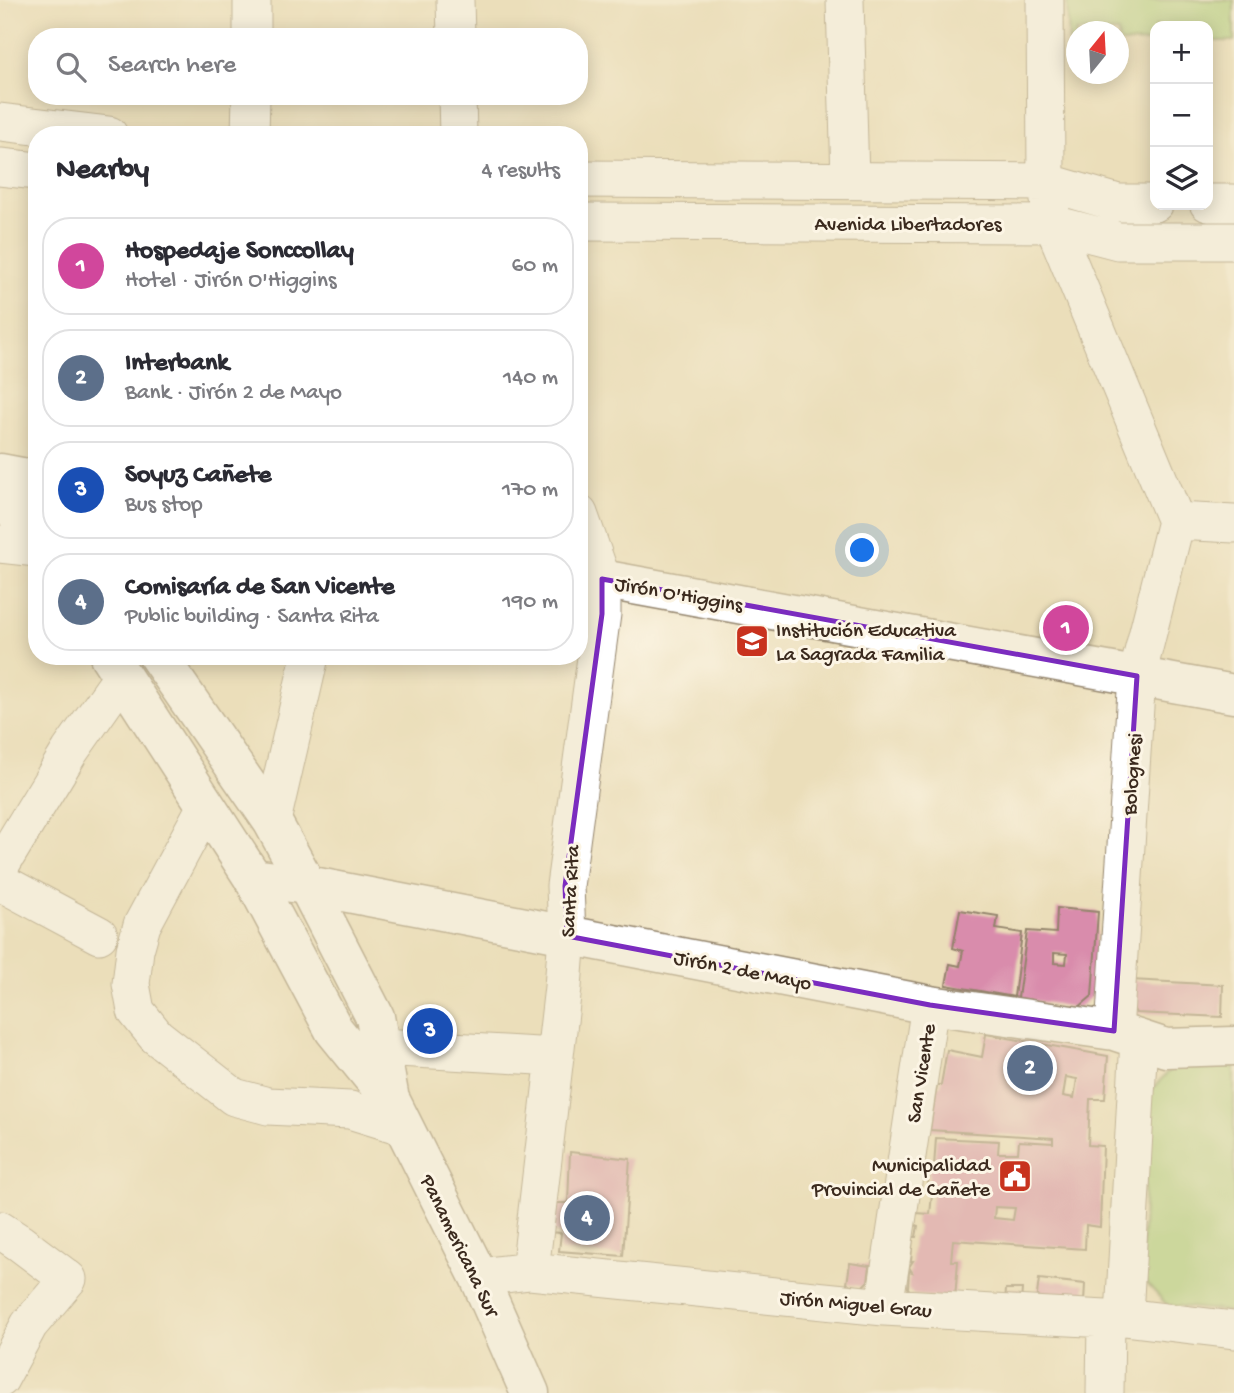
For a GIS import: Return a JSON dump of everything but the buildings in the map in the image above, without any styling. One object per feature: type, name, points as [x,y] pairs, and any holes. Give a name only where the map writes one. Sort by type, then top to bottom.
[{"type":"main road","points":[[0,473],[28,478]]},
{"type":"main road","points":[[0,483],[28,508]]},
{"type":"main road","points":[[0,490],[28,530]]},
{"type":"main road","name":"Jirón O'Higgins","points":[[590,577],[1234,694]]},
{"type":"main road","points":[[164,665],[272,821],[307,885],[375,1017],[396,1113]]},
{"type":"main road","points":[[116,666],[253,878],[334,1030],[396,1113]]},
{"type":"main road","name":"Jirón 2 de Mayo","points":[[253,878],[307,885],[930,1005],[1126,1035],[1166,1048],[1234,1046]]},
{"type":"main road","name":"Panamericana Sur","points":[[396,1113],[479,1277],[530,1393]]},
{"type":"street","points":[[252,0],[252,28]]},
{"type":"street","points":[[455,0],[456,28]]},
{"type":"street","points":[[845,0],[850,180]]},
{"type":"street","points":[[1045,0],[1046,182],[1053,224],[1175,521],[1234,524]]},
{"type":"street","points":[[250,126],[251,105]]},
{"type":"street","points":[[457,105],[458,126]]},
{"type":"street","points":[[0,122],[34,126]]},
{"type":"street","points":[[0,167],[28,170]]},
{"type":"street","name":"Avenida Libertadores","points":[[588,179],[1046,182],[1118,203],[1150,203]]},
{"type":"street","points":[[1213,203],[1234,203]]},
{"type":"street","name":"Avenida Libertadores","points":[[588,222],[1053,224],[1118,241],[1234,241]]},
{"type":"street","name":"Bolognesi","points":[[1105,1393],[1115,1318],[1137,676],[1175,521]]},
{"type":"street","points":[[0,544],[28,547]]},
{"type":"street","name":"Santa Rita","points":[[530,1271],[567,936],[565,886],[602,614],[590,577]]},
{"type":"street","points":[[272,821],[308,665]]},
{"type":"street","points":[[0,866],[70,751],[116,666]]},
{"type":"street","points":[[206,806],[142,925],[135,950],[131,984],[136,1011],[156,1035],[234,1097],[268,1106],[396,1113]]},
{"type":"street","points":[[0,882],[99,935]]},
{"type":"street","name":"San Vicente","points":[[884,1307],[930,1005]]},
{"type":"street","points":[[380,1047],[555,1058]]},
{"type":"street","points":[[0,1230],[68,1279],[29,1325],[0,1379]]},
{"type":"street","name":"Jirón Miguel Grau","points":[[479,1277],[530,1271],[884,1307],[1115,1318],[1234,1331]]},
{"type":"highlighted area","points":[[602,579],[1137,676],[1114,1031],[930,1005],[567,936],[565,886],[602,614]]},
{"type":"green space","points":[[1067,0],[1234,0],[1234,41],[1213,41],[1213,21],[1150,21],[1150,42],[1129,43],[1129,21],[1068,21]]},
{"type":"green space","points":[[1234,1065],[1234,1312],[1167,1305],[1141,1277],[1148,1093],[1173,1067]]},
{"type":"place","name":"Hospedaje Sonccollay","points":[[1066,628]]},
{"type":"place","name":"Institución Educativa La Sagrada Familia","points":[[752,641]]},
{"type":"place","name":"Soyuz Cañete","points":[[430,1031]]},
{"type":"place","name":"Interbank","points":[[1030,1068]]},
{"type":"place","name":"Municipalidad Provincial de Cañete","points":[[1015,1176]]},
{"type":"place","name":"Comisaría de San Vicente","points":[[587,1218]]}]
